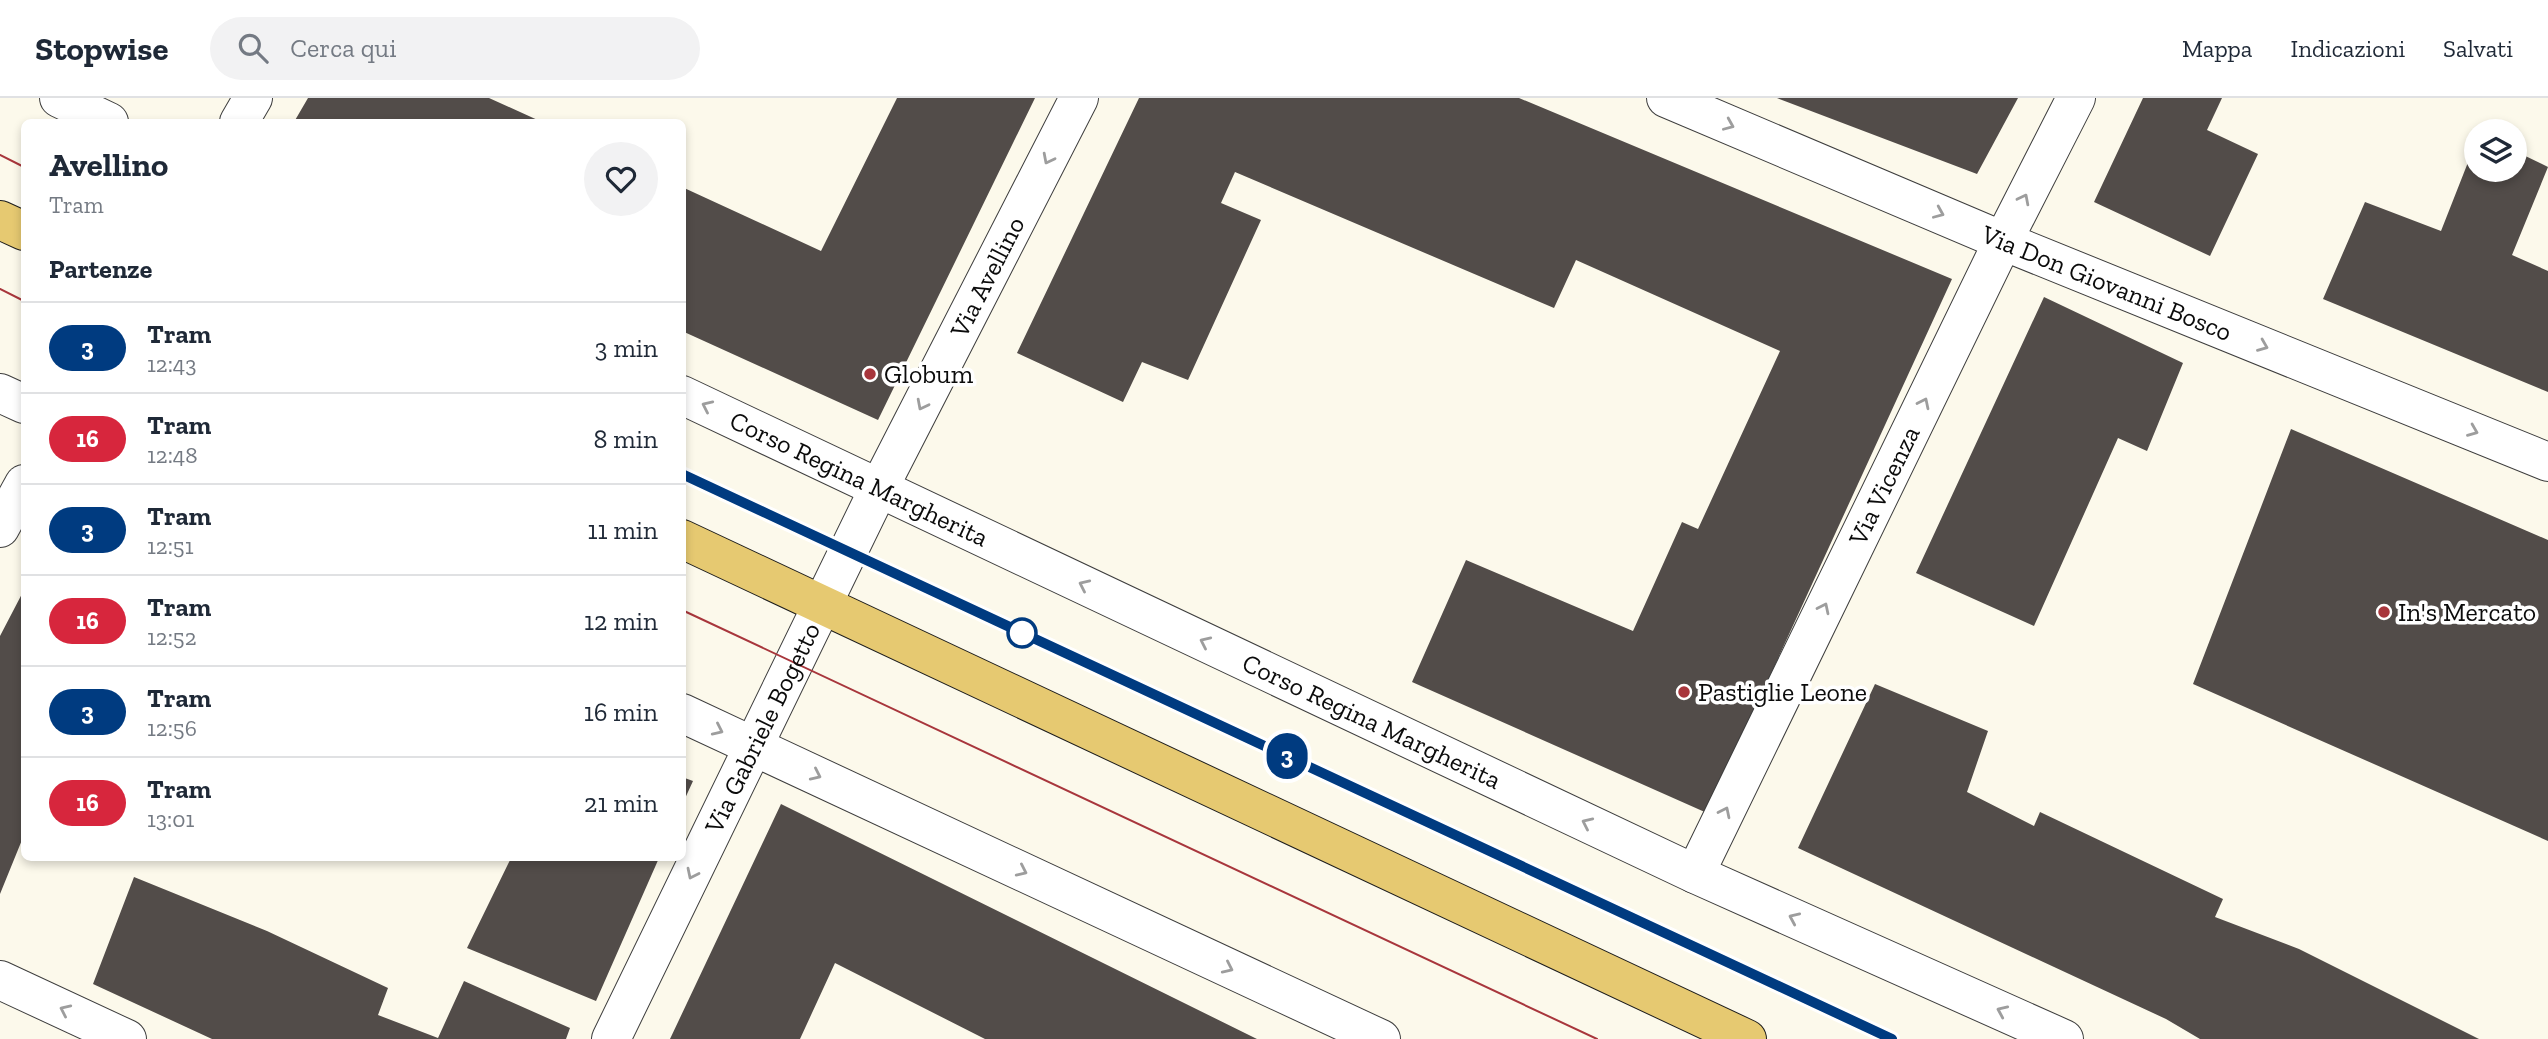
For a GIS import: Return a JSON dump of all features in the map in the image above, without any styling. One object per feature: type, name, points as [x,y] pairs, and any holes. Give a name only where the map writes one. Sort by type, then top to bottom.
[{"type":"main road","points":[[0,220],[21,230]]},
{"type":"main road","points":[[686,540],[1747,1039]]},
{"type":"street","points":[[59,98],[103,119]]},
{"type":"street","points":[[241,119],[253,98]]},
{"type":"street","name":"Via Avellino","points":[[823,604],[879,488],[1079,98]]},
{"type":"street","name":"Via Don Giovanni Bosco","points":[[1666,98],[2003,241],[2548,462]]},
{"type":"street","name":"Via Vicenza","points":[[1695,874],[2003,241],[2076,98]]},
{"type":"street","points":[[0,393],[21,403]]},
{"type":"street","name":"Corso Regina Margherita","points":[[686,397],[1695,874],[2064,1039]]},
{"type":"street","points":[[0,528],[21,490]]},
{"type":"street","name":"Via Gabriele Bogetto","points":[[611,1039],[823,604]]},
{"type":"street","points":[[686,715],[1381,1039]]},
{"type":"street","points":[[0,980],[127,1039]]},
{"type":"building","points":[[308,98],[489,98],[535,119],[296,119]]},
{"type":"building","points":[[897,98],[1035,98],[878,420],[686,333],[686,189],[821,251]]},
{"type":"building","points":[[1139,98],[1519,98],[1952,279],[1707,813],[1412,682],[1466,560],[1633,631],[1682,522],[1698,529],[1780,351],[1576,260],[1554,308],[1235,172],[1221,203],[1261,220],[1188,380],[1142,362],[1123,402],[1017,353]]},
{"type":"building","points":[[1777,98],[2018,98],[1977,174]]},
{"type":"building","points":[[2143,98],[2222,98],[2207,130],[2258,154],[2210,256],[2094,202]]},
{"type":"building","points":[[2527,157],[2548,167],[2512,255],[2548,271],[2548,392],[2323,299],[2365,202],[2441,231],[2464,173],[2464,182],[2527,182]]},
{"type":"building","points":[[2044,297],[2183,363],[2147,451],[2118,438],[2034,626],[1916,573]]},
{"type":"building","name":"In's Mercato","points":[[2291,429],[2548,540],[2548,841],[2193,684]]},
{"type":"building","points":[[21,596],[21,842],[0,894],[0,636]]},
{"type":"building","points":[[1875,684],[1988,731],[1967,792],[2034,826],[2040,812],[2223,899],[2215,917],[2299,949],[2479,1039],[2200,1039],[2166,1019],[1798,848]]},
{"type":"building","points":[[686,778],[693,781],[686,796]]},
{"type":"building","points":[[781,804],[1257,1039],[985,1039],[835,963],[800,1039],[670,1039]]},
{"type":"building","points":[[510,861],[658,861],[596,1001],[467,948]]},
{"type":"building","points":[[134,877],[267,931],[388,988],[378,1015],[438,1038],[464,981],[570,1028],[566,1039],[212,1039],[93,984]]},
{"type":"tram line","points":[[0,155],[21,166]]},
{"type":"tram line","points":[[0,289],[21,300]]},
{"type":"tram line","points":[[686,476],[1892,1039]]},
{"type":"tram line","name":"3","points":[[686,476],[1892,1039]]},
{"type":"tram line","points":[[686,612],[1597,1039]]},
{"type":"place","name":"Globum","points":[[870,374]]},
{"type":"place","name":"In's Mercato","points":[[2384,612]]},
{"type":"place","name":"Pastiglie Leone","points":[[1684,692]]}]
